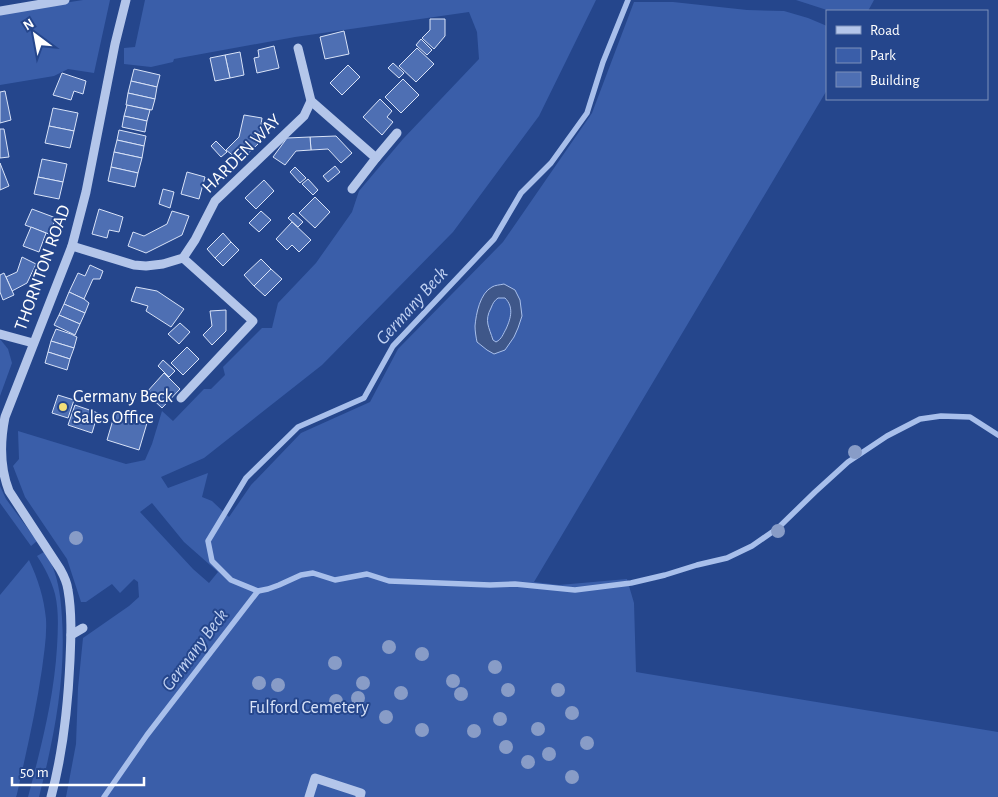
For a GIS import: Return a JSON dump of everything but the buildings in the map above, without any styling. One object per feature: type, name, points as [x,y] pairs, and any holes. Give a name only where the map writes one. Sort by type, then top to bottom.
[{"type":"street","points":[[0,11],[65,0]]},
{"type":"street","name":"THORNTON ROAD","points":[[51,797],[63,732],[68,688],[71,635],[68,589],[66,579],[9,492],[1,457],[2,430],[5,417],[33,343],[72,246],[86,192],[115,44],[126,0]]},
{"type":"street","points":[[298,48],[311,101],[376,158]]},
{"type":"street","name":"HARDEN WAY","points":[[182,258],[195,240],[215,201],[304,116],[311,101]]},
{"type":"street","points":[[352,189],[397,133]]},
{"type":"street","points":[[72,246],[140,266],[163,264],[182,258],[253,321],[181,398]]},
{"type":"street","points":[[0,334],[33,343]]},
{"type":"street","points":[[71,635],[83,628]]},
{"type":"street","points":[[309,797],[316,778],[361,793],[360,797]]},
{"type":"green space","points":[[83,0],[110,0],[94,73],[68,69],[54,76],[0,85],[0,13]]},
{"type":"green space","name":"Fulford Cemetery","points":[[145,0],[596,0],[539,116],[453,232],[322,365],[204,458],[161,477],[168,488],[208,473],[202,497],[212,501],[229,517],[251,485],[301,433],[370,402],[398,349],[503,242],[592,113],[634,2],[673,2],[747,10],[784,11],[826,26],[826,92],[534,582],[559,585],[627,579],[634,603],[636,672],[998,732],[998,797],[66,797],[76,744],[78,688],[83,638],[139,597],[138,582],[134,579],[120,593],[112,584],[86,602],[81,602],[67,559],[25,497],[13,466],[19,459],[18,431],[126,464],[145,460],[162,411],[173,421],[204,389],[211,389],[225,375],[223,367],[262,328],[272,328],[278,303],[316,263],[352,212],[359,191],[403,139],[479,59],[477,32],[469,12],[295,37],[174,59],[173,62],[151,67],[124,64],[124,48],[135,47]],"holes":[[[152,503],[184,542],[218,572],[209,583],[193,569],[140,512]]]},
{"type":"green space","points":[[796,0],[874,0],[869,10],[827,10]]},
{"type":"green space","points":[[0,339],[8,349],[12,363],[0,396]]},
{"type":"green space","points":[[0,486],[6,499],[37,541],[31,546],[0,503]]},
{"type":"green space","points":[[44,552],[52,565],[59,591],[63,640],[62,663],[58,708],[39,797],[28,797],[50,704],[57,647],[58,613],[55,594],[48,574],[37,556]]},
{"type":"green space","points":[[29,560],[40,589],[45,611],[46,638],[40,685],[17,794],[16,797],[0,797],[0,595]]},
{"type":"shaded area","points":[[504,284],[515,290],[520,300],[522,316],[514,337],[505,350],[494,354],[477,342],[476,321],[479,304],[484,294],[493,286]],"holes":[[[498,298],[505,298],[510,305],[510,317],[502,336],[496,342],[493,340],[489,328],[488,317],[496,300]]]},
{"type":"waterway","name":"Germany Beck","points":[[104,797],[147,735],[258,591],[231,580],[212,561],[208,541],[246,478],[298,427],[364,398],[393,346],[494,239],[521,193],[551,163],[587,113],[603,62],[628,0]]},
{"type":"waterway","points":[[258,591],[279,585],[301,575],[313,573],[335,580],[367,574],[389,581],[490,585],[515,584],[575,590],[631,583],[727,558],[752,546],[778,528],[848,462],[887,436],[920,419],[941,416],[970,417],[998,435]]},
{"type":"place","name":"Germany Beck Sales Office","points":[[63,407]]}]
